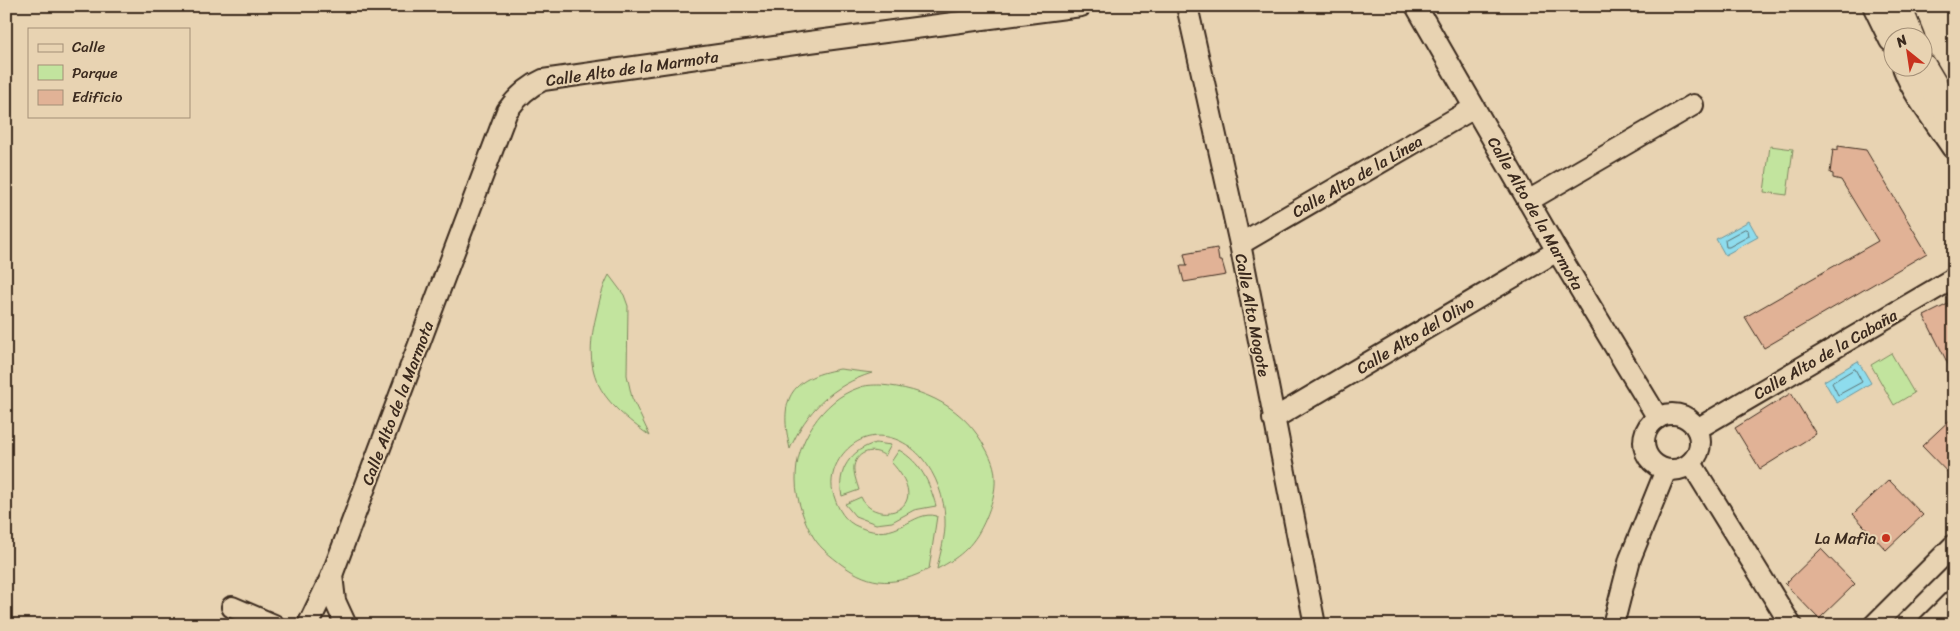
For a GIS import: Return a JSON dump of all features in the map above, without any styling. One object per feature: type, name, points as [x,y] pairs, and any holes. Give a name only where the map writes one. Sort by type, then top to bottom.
[{"type":"highway","points":[[1897,6],[1906,28]]},
{"type":"highway","points":[[1929,78],[1952,117]]},
{"type":"main road","points":[[1876,6],[1887,28]]},
{"type":"main road","points":[[1910,78],[1926,107],[1954,146]]},
{"type":"main road","points":[[1917,78],[1933,102],[1952,117]]},
{"type":"street","name":"Calle Alto de la Marmota","points":[[308,625],[332,575],[507,111],[531,85],[552,78],[1081,6]]},
{"type":"street","name":"Calle Alto Mogote","points":[[1187,6],[1240,244],[1315,625]]},
{"type":"street","name":"Calle Alto de la Marmota","points":[[1416,6],[1528,201],[1658,418]]},
{"type":"street","points":[[1528,201],[1692,105]]},
{"type":"street","name":"Calle Alto de la Línea","points":[[1240,244],[1474,108]]},
{"type":"street","name":"Calle Alto del Olivo","points":[[1273,419],[1558,251]]},
{"type":"street","name":"Calle Alto de la Cabaña","points":[[1697,429],[1954,278]]},
{"type":"street","points":[[1675,414],[1692,422],[1697,429],[1700,436],[1699,451],[1690,463],[1683,468],[1666,470],[1659,467],[1648,457],[1644,443],[1647,429],[1658,418],[1675,414]]},
{"type":"street","points":[[1690,463],[1791,625]]},
{"type":"street","points":[[1613,625],[1630,559],[1666,470]]},
{"type":"street","points":[[1874,625],[1954,545]]},
{"type":"street","name":"Calle Alto de la Marmota","points":[[332,575],[336,601],[346,625]]},
{"type":"street","points":[[1929,625],[1954,600]]},
{"type":"street","points":[[232,607],[274,625]]},
{"type":"green space","points":[[1770,146],[1793,149],[1787,195],[1764,192]]},
{"type":"green space","points":[[609,275],[624,295],[628,306],[627,375],[632,398],[650,436],[619,411],[608,399],[599,386],[594,372],[591,356],[592,338],[601,296]]},
{"type":"green space","points":[[1891,353],[1914,393],[1894,405],[1871,365]]},
{"type":"green space","points":[[840,369],[872,373],[845,385],[822,401],[804,423],[790,449],[786,418],[787,405],[791,394],[798,386],[809,379],[822,373]]},
{"type":"green space","points":[[880,385],[913,390],[942,403],[955,412],[967,422],[986,449],[992,463],[995,478],[995,488],[991,503],[977,535],[961,554],[937,569],[945,532],[945,512],[939,487],[927,464],[912,448],[901,441],[889,437],[866,438],[855,443],[845,451],[835,467],[832,488],[840,510],[854,525],[873,531],[884,531],[894,529],[920,517],[928,515],[937,516],[929,569],[906,579],[884,582],[852,572],[820,546],[810,532],[804,518],[797,495],[796,480],[800,452],[813,425],[822,413],[845,394],[863,386]]},
{"type":"green space","points":[[876,443],[891,445],[885,456],[871,451],[859,457],[854,469],[859,490],[842,496],[841,478],[847,462],[859,450]]},
{"type":"green space","points":[[899,450],[919,467],[927,481],[936,506],[914,510],[892,522],[876,524],[855,516],[845,504],[861,497],[868,506],[877,511],[888,512],[898,510],[905,503],[908,493],[904,479],[891,462]]},
{"type":"water","points":[[1749,221],[1758,237],[1725,255],[1716,239]]},
{"type":"water","points":[[1858,361],[1871,383],[1837,403],[1824,381]]},
{"type":"building","points":[[1838,146],[1866,150],[1927,253],[1764,348],[1745,317],[1878,241],[1841,180],[1833,178],[1833,174],[1830,173],[1833,149],[1838,150]]},
{"type":"building","points":[[1217,248],[1219,261],[1222,261],[1226,275],[1184,282],[1180,266],[1187,266],[1184,254]]},
{"type":"building","points":[[1954,301],[1954,376],[1924,316]]},
{"type":"building","points":[[1791,393],[1816,434],[1760,469],[1735,428]]},
{"type":"building","points":[[1954,416],[1954,479],[1922,446]]},
{"type":"building","points":[[1889,480],[1923,515],[1886,550],[1853,514]]},
{"type":"building","points":[[1821,549],[1855,584],[1819,619],[1785,584]]},
{"type":"place","name":"La Mafia","points":[[1886,538]]}]
